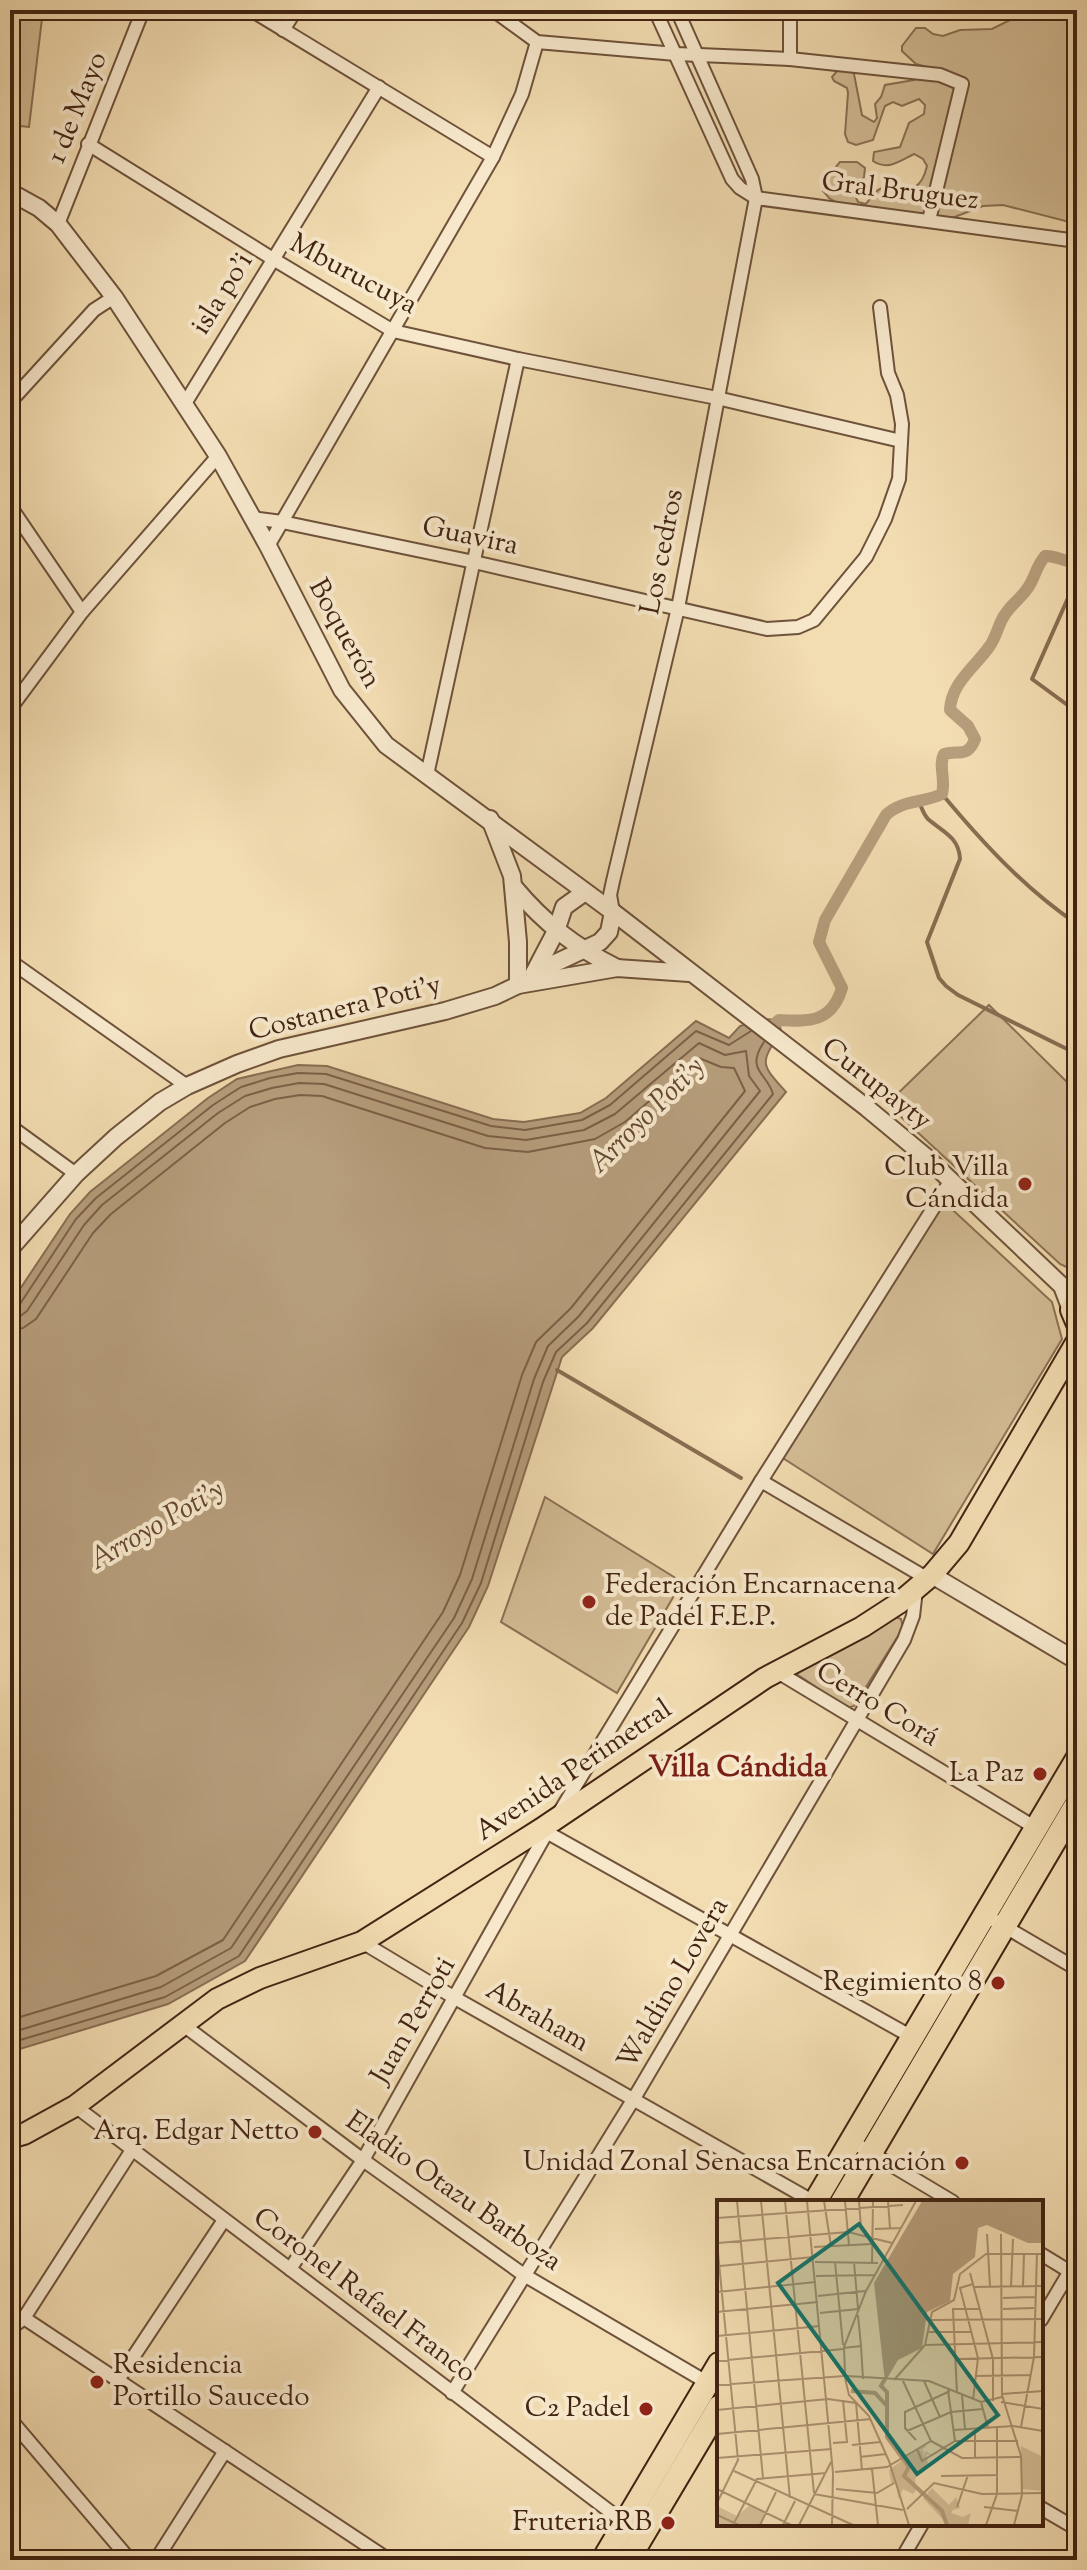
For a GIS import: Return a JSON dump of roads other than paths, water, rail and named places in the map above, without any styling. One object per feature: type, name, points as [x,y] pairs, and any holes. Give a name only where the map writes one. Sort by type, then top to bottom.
[{"type":"highway","points":[[815,2200],[1077,1759]]},
{"type":"highway","points":[[843,2200],[1077,1803]]},
{"type":"highway","points":[[603,2560],[714,2374]]},
{"type":"highway","points":[[628,2560],[717,2410]]},
{"type":"main road","name":"Avenida Perimetral","points":[[15,2139],[75,2106],[217,1999],[245,1984],[362,1942],[548,1827],[776,1671],[862,1627],[925,1581],[959,1543],[1074,1315]]},
{"type":"street","name":"1 de Mayo","points":[[58,224],[143,10]]},
{"type":"street","points":[[251,10],[493,157]]},
{"type":"street","points":[[283,30],[296,10]]},
{"type":"street","points":[[493,10],[537,42],[676,54],[790,59],[940,75],[962,84],[929,220]]},
{"type":"street","points":[[655,10],[732,179],[756,198]]},
{"type":"street","points":[[677,10],[752,179],[756,198]]},
{"type":"street","points":[[790,10],[790,59]]},
{"type":"street","points":[[268,546],[493,157],[522,94],[537,42]]},
{"type":"street","name":"isla po'i","points":[[184,405],[379,87]]},
{"type":"street","name":"Mburucuya","points":[[88,144],[393,331],[717,398],[901,441]]},
{"type":"street","name":"Boquerón","points":[[10,192],[39,208],[58,224],[114,297],[218,456],[342,690],[386,745],[490,819],[737,1007]]},
{"type":"street","name":"Gral Bruguez","points":[[756,198],[1077,241]]},
{"type":"street","name":"Los cedros","points":[[613,912],[610,895],[678,608],[756,198]]},
{"type":"street","points":[[10,402],[94,310],[114,297]]},
{"type":"street","name":"Guavira","points":[[252,518],[474,562],[767,629],[798,627],[814,620],[866,557],[885,519],[899,479],[902,424],[897,395],[888,373],[880,307]]},
{"type":"street","points":[[427,775],[518,359]]},
{"type":"street","points":[[10,709],[82,612],[218,456]]},
{"type":"street","points":[[10,506],[82,612]]},
{"type":"street","points":[[490,819],[514,887],[518,985]]},
{"type":"street","points":[[514,887],[556,931],[584,951],[617,968],[692,974]]},
{"type":"street","points":[[534,973],[556,931],[564,907],[585,892]]},
{"type":"street","points":[[518,985],[534,973],[584,951],[605,937],[613,912]]},
{"type":"street","points":[[10,961],[187,1086]]},
{"type":"street","name":"Costanera Poti'y","points":[[10,1249],[76,1174],[160,1102],[187,1086],[279,1049],[445,1011],[495,996],[518,985],[617,968]]},
{"type":"street","name":"Curupayty","points":[[737,1007],[902,1137],[951,1180],[1074,1315]]},
{"type":"street","points":[[10,1126],[76,1174]]},
{"type":"street","name":"Juan Perroti","points":[[290,2269],[363,2160],[548,1827],[951,1180]]},
{"type":"street","points":[[761,1481],[925,1581],[1077,1661]]},
{"type":"street","name":"Waldino Lovera","points":[[452,2393],[633,2100],[904,1640],[925,1581]]},
{"type":"street","name":"Cerro Corá","points":[[776,1671],[1036,1828]]},
{"type":"street","points":[[548,1827],[729,1936],[912,2037]]},
{"type":"street","points":[[985,1915],[1077,1969]]},
{"type":"street","name":"Abraham","points":[[362,1942],[810,2200]]},
{"type":"street","name":"Eladio Otazu Barboza","points":[[182,2024],[363,2160],[524,2275],[714,2374]]},
{"type":"street","name":"Coronel Rafael Franco","points":[[75,2106],[625,2523]]},
{"type":"street","points":[[851,2141],[950,2200]]},
{"type":"street","points":[[10,2329],[24,2318],[132,2150]]},
{"type":"street","points":[[118,2380],[224,2220]]},
{"type":"street","points":[[1043,2255],[1073,2273]]},
{"type":"street","points":[[1043,2317],[1073,2273],[1077,2259]]},
{"type":"street","points":[[24,2318],[385,2559]]},
{"type":"street","points":[[10,2419],[130,2560]]},
{"type":"street","points":[[156,2560],[225,2451]]},
{"type":"street","points":[[1043,2509],[1077,2529]]},
{"type":"street","points":[[901,2560],[921,2526]]},
{"type":"water","points":[[762,1019],[779,1020],[781,1032],[769,1051],[766,1064],[786,1092],[593,1328],[562,1357],[488,1586],[469,1627],[245,1961],[168,2004],[10,2052],[10,1304],[70,1214],[90,1192],[208,1098],[237,1079],[298,1065],[327,1066],[493,1119],[524,1122],[580,1113],[606,1098],[696,1021],[729,1038],[740,1026]]},
{"type":"waterway","name":"Arroyo Poti'y","points":[[767,1031],[779,1020],[818,1018],[826,1014],[838,999],[842,988],[819,942],[825,920],[886,815],[906,804],[942,794],[944,754],[966,751],[972,745],[975,739],[968,726],[950,710],[951,700],[965,676],[992,643],[1003,617],[1030,585],[1042,560],[1049,556],[1077,562]]},
{"type":"waterway","points":[[1077,565],[1072,589],[1032,679],[1077,712]]},
{"type":"waterway","points":[[942,794],[1005,864],[1077,924]]},
{"type":"waterway","points":[[919,802],[928,819],[957,845],[960,859],[927,942],[939,978],[958,995],[1067,1049],[1077,1058]]},
{"type":"waterway","points":[[1068,920],[1077,936]]},
{"type":"waterway","points":[[557,1370],[741,1478]]},
{"type":"place","name":"Club Villa Cándida","points":[[1025,1184]]},
{"type":"place","name":"Federación Encarnacena de Padel F.E.P.","points":[[589,1602]]},
{"type":"place","name":"La Paz","points":[[1040,1774]]},
{"type":"place","name":"Regimiento 8","points":[[998,1983]]},
{"type":"place","name":"Arq. Edgar Netto","points":[[315,2132]]},
{"type":"place","name":"Unidad Zonal Senacsa Encarnación","points":[[962,2163]]},
{"type":"place","name":"Residencia Portillo Saucedo","points":[[97,2382]]},
{"type":"place","name":"C2 Padel","points":[[646,2409]]},
{"type":"place","name":"Fruteria RB","points":[[668,2523]]},
{"type":"district","name":"Villa Cándida","points":[[738,1768]]}]
